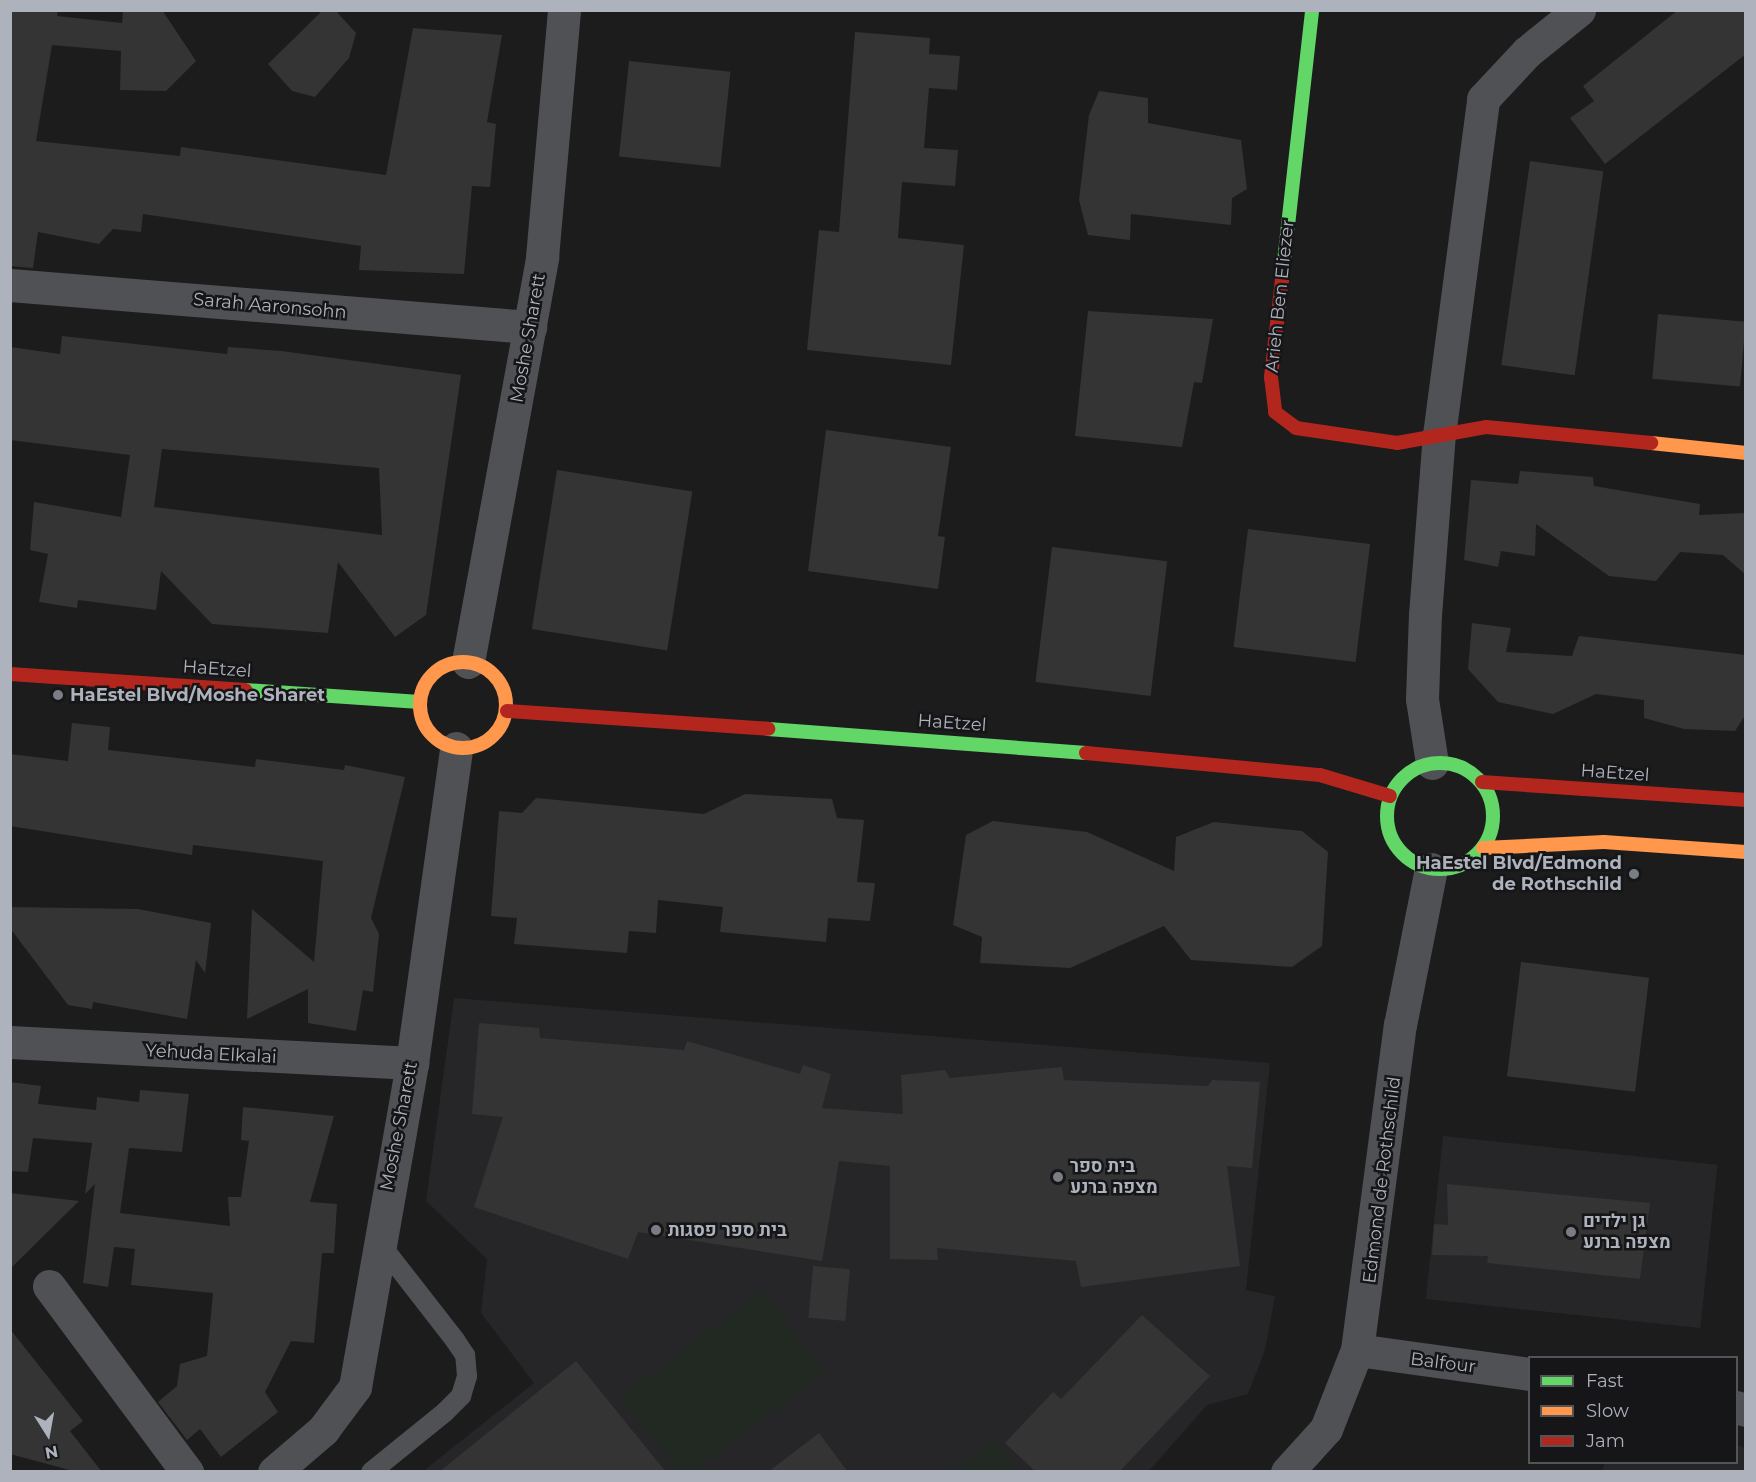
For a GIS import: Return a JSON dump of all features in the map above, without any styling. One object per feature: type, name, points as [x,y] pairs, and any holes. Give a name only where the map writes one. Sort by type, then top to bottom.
[{"type":"street","name":"Moshe Sharett","points":[[468,662],[530,327],[565,44],[564,10]]},
{"type":"street","name":"Arieh Ben Eliezer","points":[[1312,10],[1270,377],[1275,412],[1296,428],[1388,442],[1486,427],[1746,453]]},
{"type":"street","points":[[1432,763],[1422,699],[1439,435],[1484,99],[1527,51],[1579,10]]},
{"type":"street","name":"Sarah Aaronsohn","points":[[10,285],[530,327]]},
{"type":"street","points":[[468,662],[498,679],[507,711],[489,740],[456,748],[425,727],[420,702],[436,672],[468,662]]},
{"type":"street","name":"HaEtzel","points":[[10,674],[420,702]]},
{"type":"street","name":"HaEtzel","points":[[507,711],[993,744],[1253,768],[1320,775],[1390,796]]},
{"type":"street","name":"Moshe Sharett","points":[[274,1472],[323,1430],[355,1387],[412,1063],[456,748]]},
{"type":"street","points":[[1484,848],[1494,819],[1482,782],[1458,765],[1432,763],[1407,774],[1390,796],[1390,836],[1413,863],[1431,869],[1460,866],[1484,848],[1604,842],[1746,852]]},
{"type":"street","name":"HaEtzel","points":[[1482,782],[1746,800]]},
{"type":"street","name":"Edmond de Rothschild","points":[[1287,1472],[1326,1429],[1357,1350],[1400,1025],[1431,869]]},
{"type":"street","name":"Yehuda Elkalai","points":[[10,1042],[412,1063]]},
{"type":"street","points":[[49,1286],[187,1472]]},
{"type":"street","name":"Balfour","points":[[1357,1350],[1528,1374]]},
{"type":"lane","points":[[370,1472],[445,1412],[461,1396],[467,1376],[465,1355],[381,1245]]},
{"type":"shaded area","points":[[454,998],[1270,1063],[1246,1290],[1275,1296],[1265,1350],[1248,1394],[1207,1405],[1149,1471],[422,1472],[534,1383],[481,1313],[487,1259],[426,1201]]},
{"type":"shaded area","name":"גן ילדים מצפה ברנע","points":[[1443,1136],[1717,1165],[1700,1328],[1426,1299]]},
{"type":"shaded area","points":[[763,1290],[825,1373],[694,1471],[678,1471],[621,1397]]},
{"type":"shaded area","points":[[996,1440],[1018,1471],[950,1471]]},
{"type":"shaded area","points":[[1738,1445],[1745,1448],[1745,1471],[1602,1471],[1605,1464],[1738,1464]]},
{"type":"building","points":[[10,10],[58,10],[57,16],[122,23],[123,10],[162,10],[196,61],[166,91],[120,90],[121,51],[52,45],[36,141],[180,156],[181,147],[386,175],[413,28],[502,35],[487,122],[496,124],[490,187],[472,186],[464,274],[359,270],[361,246],[143,214],[141,232],[113,229],[99,244],[38,232],[33,268],[10,266]]},
{"type":"building","points":[[323,10],[335,10],[356,33],[349,58],[315,97],[292,91],[268,64]]},
{"type":"building","points":[[1678,10],[1746,10],[1746,54],[1605,164],[1570,118],[1594,101],[1583,86]]},
{"type":"building","points":[[855,32],[930,38],[929,54],[960,56],[957,90],[929,88],[924,148],[958,150],[955,186],[902,182],[898,238],[964,245],[951,365],[807,350],[819,230],[839,232]]},
{"type":"building","points":[[629,61],[730,72],[720,167],[619,156]]},
{"type":"building","points":[[1099,91],[1148,98],[1148,123],[1241,140],[1247,189],[1232,198],[1231,225],[1131,214],[1130,240],[1088,235],[1079,200],[1089,115]]},
{"type":"building","points":[[1530,161],[1603,171],[1575,375],[1501,365]]},
{"type":"building","points":[[1088,311],[1213,319],[1202,383],[1194,382],[1182,447],[1075,436]]},
{"type":"building","points":[[1658,314],[1746,322],[1740,386],[1652,379]]},
{"type":"building","points":[[62,336],[227,354],[228,347],[281,351],[461,375],[426,615],[395,637],[338,562],[328,633],[212,624],[161,571],[156,610],[78,600],[77,608],[39,602],[48,554],[30,550],[34,502],[121,517],[130,455],[10,440],[10,347],[60,354]],"holes":[[[162,449],[379,468],[382,535],[154,507]]]},
{"type":"building","points":[[826,430],[951,447],[938,536],[945,537],[938,589],[808,571]]},
{"type":"building","points":[[557,470],[692,491],[667,650],[532,629]]},
{"type":"building","points":[[1520,471],[1593,477],[1594,486],[1700,504],[1699,515],[1746,513],[1746,575],[1723,555],[1680,552],[1656,581],[1609,576],[1536,524],[1535,556],[1501,551],[1498,567],[1464,560],[1471,480],[1518,484]]},
{"type":"building","points":[[1248,529],[1370,544],[1356,662],[1233,647]]},
{"type":"building","points":[[1052,547],[1167,561],[1151,696],[1035,682]]},
{"type":"building","points":[[1472,623],[1511,628],[1506,652],[1572,656],[1579,636],[1746,655],[1746,714],[1735,731],[1684,729],[1644,718],[1644,700],[1596,694],[1553,714],[1498,702],[1468,669]]},
{"type":"building","points":[[72,723],[110,727],[108,750],[255,767],[256,759],[344,770],[345,765],[405,777],[371,918],[379,934],[373,992],[363,990],[356,1031],[308,1023],[308,989],[247,1019],[252,909],[314,962],[323,861],[193,845],[192,855],[10,826],[10,754],[68,761]]},
{"type":"building","points":[[745,794],[832,799],[837,818],[864,820],[857,882],[875,883],[870,921],[828,918],[826,942],[720,932],[723,907],[658,900],[656,933],[629,931],[627,953],[514,944],[517,918],[491,916],[499,811],[522,813],[536,798],[704,814]]},
{"type":"building","points":[[993,821],[1087,832],[1174,871],[1176,837],[1214,822],[1302,831],[1328,852],[1322,946],[1292,967],[1191,960],[1164,926],[1070,968],[980,963],[982,937],[953,925],[966,835]]},
{"type":"building","points":[[10,907],[138,909],[211,923],[205,973],[196,960],[187,1019],[93,1002],[92,1009],[68,1005],[10,928]]},
{"type":"building","points":[[1521,962],[1649,978],[1635,1092],[1507,1076]]},
{"type":"building","points":[[479,1023],[539,1028],[540,1038],[684,1050],[687,1041],[800,1074],[803,1065],[831,1074],[822,1108],[903,1114],[901,1075],[945,1070],[950,1078],[1062,1067],[1064,1080],[1208,1086],[1212,1080],[1260,1082],[1252,1168],[1227,1166],[1240,1266],[1081,1287],[1076,1261],[937,1248],[938,1260],[890,1259],[890,1166],[839,1161],[822,1261],[638,1232],[628,1259],[474,1207],[503,1117],[472,1114]]},
{"type":"building","points":[[10,1082],[41,1086],[38,1104],[96,1110],[97,1097],[139,1102],[140,1090],[189,1094],[182,1152],[129,1148],[120,1213],[230,1226],[228,1197],[241,1197],[249,1141],[241,1140],[243,1107],[334,1116],[310,1202],[337,1204],[334,1253],[322,1253],[314,1343],[291,1341],[265,1392],[278,1412],[221,1457],[200,1429],[187,1440],[158,1402],[177,1386],[180,1364],[207,1356],[213,1293],[131,1285],[135,1249],[114,1247],[108,1287],[83,1283],[95,1184],[85,1194],[92,1143],[33,1138],[28,1172],[10,1171]]},
{"type":"building","points":[[1447,1184],[1650,1203],[1640,1279],[1487,1263],[1488,1256],[1432,1255],[1434,1224],[1448,1225]]},
{"type":"building","points":[[10,1193],[79,1201],[10,1269]]},
{"type":"building","points":[[813,1266],[850,1269],[845,1321],[808,1318]]},
{"type":"building","points":[[1142,1315],[1210,1376],[1119,1472],[1036,1472],[1005,1443],[1053,1392],[1061,1399]]},
{"type":"building","points":[[10,1329],[83,1421],[70,1431],[102,1472],[77,1472],[10,1454]]},
{"type":"building","points":[[576,1361],[666,1472],[439,1472]]},
{"type":"building","points":[[819,1433],[848,1472],[768,1472]]},
{"type":"traffic: fast","points":[[1282,279],[1312,10]]},
{"type":"traffic: fast","points":[[245,690],[420,702]]},
{"type":"traffic: fast","points":[[768,729],[1086,753]]},
{"type":"traffic: fast","points":[[1440,763],[1460,767],[1478,778],[1489,796],[1493,816],[1489,836],[1478,854],[1460,865],[1440,869],[1420,865],[1402,854],[1391,836],[1387,816],[1391,796],[1402,778],[1420,767],[1440,763]]},
{"type":"traffic: slow","points":[[1651,443],[1746,453]]},
{"type":"traffic: slow","points":[[463,662],[480,665],[494,674],[503,688],[506,705],[503,722],[494,736],[480,745],[463,748],[446,745],[432,736],[423,722],[420,705],[423,688],[432,674],[446,665],[463,662]]},
{"type":"traffic: slow","points":[[1483,848],[1604,842],[1746,852]]},
{"type":"traffic: jam","points":[[1282,279],[1271,377],[1275,412],[1296,428],[1397,443],[1486,427],[1651,443]]},
{"type":"traffic: jam","points":[[10,674],[245,690]]},
{"type":"traffic: jam","points":[[507,711],[768,729]]},
{"type":"traffic: jam","points":[[1086,753],[1320,775],[1390,796]]},
{"type":"traffic: jam","points":[[1482,782],[1746,800]]},
{"type":"place","name":"HaEstel Blvd/Moshe Sharet","points":[[58,695]]},
{"type":"place","name":"HaEstel Blvd/Edmond de Rothschild","points":[[1634,874]]},
{"type":"place","name":"בית ספר מצפה ברנע","points":[[1058,1177]]},
{"type":"place","name":"בית ספר פסגות","points":[[656,1230]]},
{"type":"place","name":"גן ילדים מצפה ברנע","points":[[1571,1232]]}]
